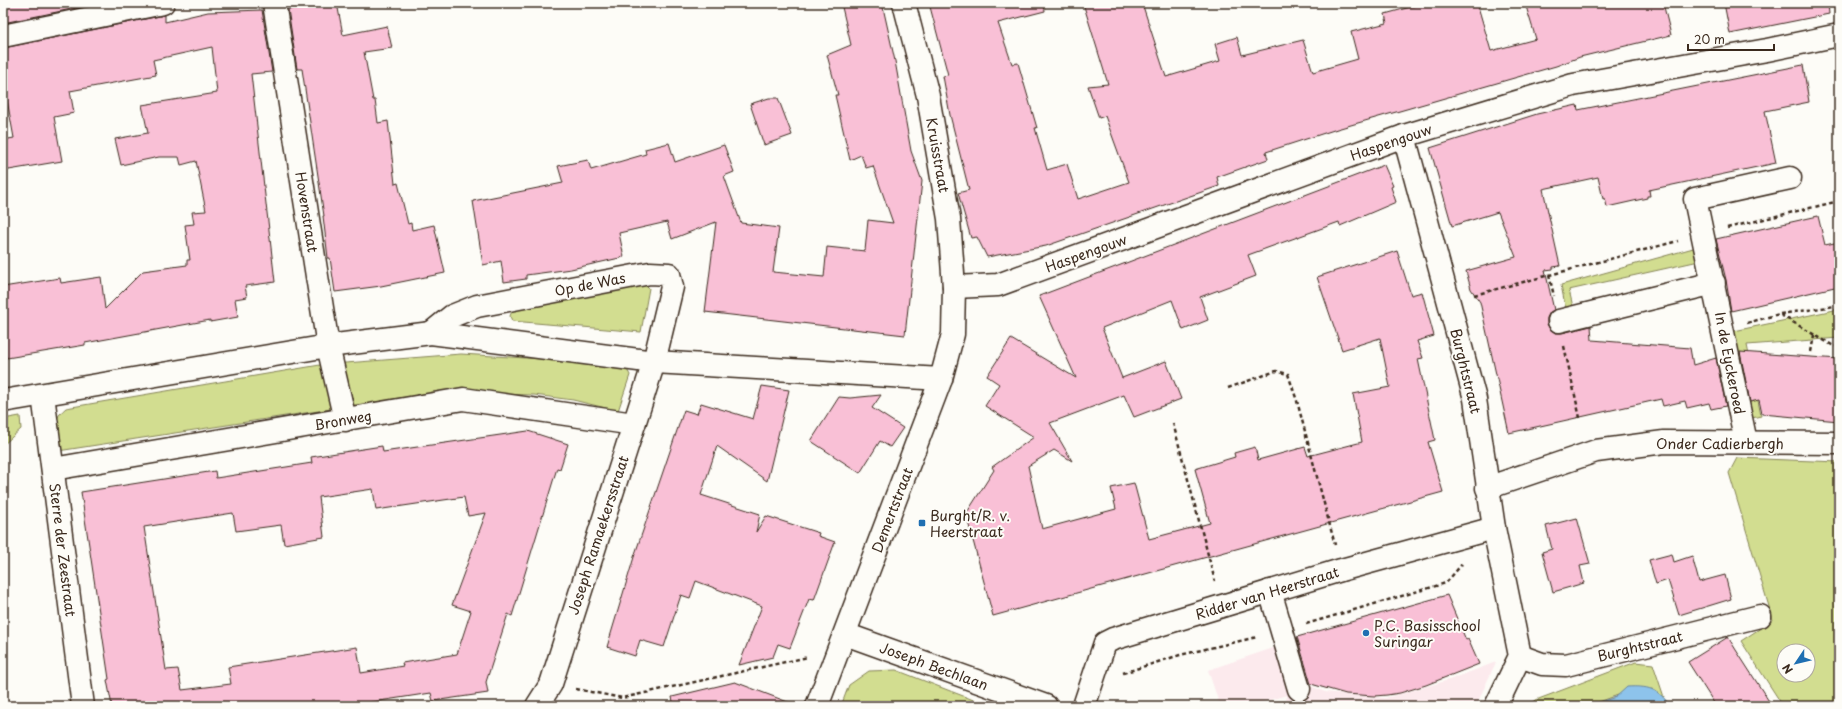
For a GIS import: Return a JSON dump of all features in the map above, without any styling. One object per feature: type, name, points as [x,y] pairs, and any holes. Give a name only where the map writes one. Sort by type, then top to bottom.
[{"type":"street","points":[[3,36],[163,3]]},
{"type":"street","name":"Hovenstraat","points":[[274,3],[328,346],[345,420]]},
{"type":"street","name":"Kruisstraat","points":[[904,3],[928,96],[949,219],[954,287],[954,310]]},
{"type":"street","name":"Haspengouw","points":[[954,287],[998,285],[1404,136],[1573,84],[1767,50],[1839,35]]},
{"type":"street","name":"Burghtstraat","points":[[1404,136],[1475,399],[1494,528],[1520,656],[1542,664],[1566,665],[1760,616]]},
{"type":"street","name":"In de Eyckeroed","points":[[1746,442],[1714,283],[1695,199],[1790,178]]},
{"type":"street","name":"Op de Was","points":[[431,333],[452,316],[477,306],[650,273],[669,274],[672,287],[654,362]]},
{"type":"street","points":[[1559,321],[1714,283]]},
{"type":"street","name":"Demertstraat","points":[[817,706],[941,379],[953,334],[954,310]]},
{"type":"street","points":[[3,401],[328,346],[431,333],[654,362],[941,379]]},
{"type":"street","name":"Joseph Ramaekersstraat","points":[[537,706],[550,684],[654,362]]},
{"type":"street","name":"Sterre der Zeestraat","points":[[43,395],[83,706]]},
{"type":"street","name":"Bronweg","points":[[53,469],[463,399],[634,424]]},
{"type":"street","name":"Onder Cadierbergh","points":[[1487,488],[1596,451],[1664,442],[1839,443]]},
{"type":"street","name":"Ridder van Heerstraat","points":[[1084,706],[1106,643],[1113,639],[1341,570],[1494,528]]},
{"type":"street","points":[[1270,591],[1298,689]]},
{"type":"street","name":"Joseph Bechlaan","points":[[841,642],[1046,706]]},
{"type":"street","points":[[1496,706],[1520,656]]},
{"type":"path","points":[[1448,301],[1549,275]]},
{"type":"path","points":[[1723,329],[1779,314],[1835,306]]},
{"type":"path","points":[[1779,314],[1832,345],[1839,347]]},
{"type":"path","points":[[1810,352],[1814,335]]},
{"type":"path","points":[[1228,388],[1276,371],[1288,374],[1297,401],[1341,570]]},
{"type":"path","points":[[1173,423],[1222,606]]},
{"type":"path","points":[[550,684],[622,698],[841,642]]},
{"type":"shaded area","points":[[1291,642],[1301,682],[1325,692],[1385,698],[1449,680],[1496,662],[1476,706],[1285,706],[1287,695],[1248,706],[1220,706],[1208,670]]},
{"type":"green space","points":[[1704,245],[1708,259],[1569,290],[1574,311],[1566,310],[1561,285]]},
{"type":"green space","points":[[644,283],[649,288],[641,332],[512,321],[510,316],[512,311]]},
{"type":"green space","points":[[1839,309],[1839,338],[1747,345],[1761,416],[1752,418],[1734,331]]},
{"type":"green space","points":[[461,354],[624,364],[630,375],[618,411],[573,400],[534,395],[459,393],[331,409],[58,451],[55,439],[55,423],[57,418],[66,408],[320,365]]},
{"type":"green space","points":[[20,416],[21,429],[3,445],[3,419]]},
{"type":"green space","points":[[1737,458],[1839,462],[1839,706],[1783,706],[1741,641],[1773,620],[1729,473]]},
{"type":"green space","points":[[1636,662],[1653,664],[1664,697],[1652,689],[1618,695],[1588,706],[1529,706],[1536,700]]},
{"type":"green space","points":[[896,670],[989,706],[841,706],[849,685],[869,671]]},
{"type":"water","points":[[1627,687],[1652,689],[1661,695],[1670,706],[1588,706],[1616,697]]},
{"type":"building","points":[[3,3],[101,3],[3,23]]},
{"type":"building","points":[[291,3],[337,3],[343,35],[387,26],[392,48],[364,52],[373,100],[375,100],[378,123],[388,121],[395,184],[398,183],[408,224],[411,223],[412,230],[434,225],[445,273],[381,286],[335,292],[330,258],[328,258],[324,216],[302,69],[297,69],[288,9],[292,9]]},
{"type":"building","points":[[841,3],[882,3],[895,61],[911,151],[922,181],[905,335],[705,312],[716,222],[672,239],[667,222],[619,233],[624,257],[571,269],[526,275],[526,279],[504,282],[501,261],[483,265],[473,201],[563,183],[558,166],[588,160],[591,170],[646,154],[645,149],[669,143],[675,162],[724,145],[734,172],[724,176],[741,223],[779,228],[773,272],[824,277],[827,247],[865,251],[868,220],[893,223],[873,166],[866,168],[861,155],[850,160],[835,95],[838,95],[827,55],[851,45]]},
{"type":"building","points":[[929,3],[1044,3],[1045,11],[998,23],[1012,64],[1018,63],[1037,128],[1035,128],[1047,170],[1067,164],[1078,199],[1129,182],[1105,116],[1099,118],[1088,86],[1108,84],[1083,3],[1142,3],[1166,77],[1220,61],[1215,44],[1237,37],[1242,55],[1303,40],[1313,72],[1358,59],[1351,32],[1387,23],[1385,14],[1425,3],[1477,3],[1491,51],[1536,39],[1525,3],[1663,3],[1671,35],[1580,57],[1556,66],[1337,129],[1266,152],[1268,159],[1217,177],[1219,186],[1046,246],[987,257],[977,237],[971,238],[958,193],[969,190],[950,115],[943,76],[948,75]]},
{"type":"building","points":[[1724,3],[1828,3],[1829,14],[1730,34]]},
{"type":"building","points":[[262,10],[272,72],[251,74],[275,282],[245,286],[247,297],[235,299],[238,317],[210,322],[210,320],[85,343],[85,345],[7,358],[6,356],[3,357],[3,287],[60,278],[61,283],[101,277],[105,309],[143,271],[187,265],[187,260],[190,260],[185,225],[194,224],[192,212],[206,211],[196,161],[181,165],[179,157],[159,157],[121,165],[115,139],[148,133],[142,105],[217,93],[212,47],[153,60],[156,75],[70,91],[74,113],[54,117],[62,161],[3,171],[3,140],[14,138],[3,78],[3,48],[165,15],[165,22],[208,12]]},
{"type":"building","points":[[1803,65],[1809,102],[1765,111],[1776,163],[1649,190],[1650,196],[1647,196],[1647,198],[1607,207],[1605,198],[1603,199],[1598,177],[1543,189],[1560,266],[1545,270],[1554,310],[1550,312],[1547,318],[1547,324],[1550,329],[1555,333],[1562,333],[1591,326],[1592,340],[1690,348],[1693,365],[1716,358],[1726,406],[1711,409],[1709,403],[1687,408],[1685,401],[1663,406],[1661,399],[1509,433],[1480,302],[1471,289],[1466,271],[1516,257],[1498,212],[1452,226],[1430,148],[1537,114],[1577,105],[1578,110]]},
{"type":"building","points":[[769,98],[778,98],[792,135],[764,145],[750,104]]},
{"type":"building","points":[[1384,165],[1393,186],[1391,187],[1396,202],[1340,226],[1339,222],[1248,255],[1256,276],[1200,297],[1208,320],[1183,330],[1172,300],[1102,328],[1122,378],[1166,361],[1181,399],[1134,417],[1124,395],[1050,423],[1072,461],[1054,450],[1028,466],[1042,529],[1116,509],[1111,488],[1134,483],[1149,539],[1210,523],[1195,469],[1235,457],[1234,453],[1255,447],[1258,460],[1305,447],[1308,456],[1362,442],[1353,394],[1390,387],[1380,338],[1342,350],[1317,277],[1397,251],[1411,295],[1422,292],[1434,336],[1417,341],[1423,358],[1418,359],[1435,440],[1428,442],[1443,492],[993,616],[966,514],[994,470],[992,467],[1034,437],[985,406],[999,384],[987,376],[1011,339],[1076,378],[1039,296]]},
{"type":"building","points":[[1818,216],[1825,245],[1839,242],[1839,286],[1731,311],[1726,280],[1716,239]]},
{"type":"building","points":[[1740,352],[1839,359],[1839,421],[1762,414],[1759,400],[1750,402]]},
{"type":"building","points":[[762,386],[789,390],[767,481],[717,446],[701,495],[760,514],[756,532],[766,516],[819,533],[818,536],[835,542],[814,600],[809,599],[790,648],[778,644],[773,657],[739,665],[762,606],[696,581],[690,598],[681,595],[664,647],[640,640],[635,656],[607,647],[634,557],[684,410],[697,414],[701,403],[753,419]]},
{"type":"building","points":[[881,395],[872,408],[903,428],[890,447],[880,441],[860,473],[811,441],[839,397],[850,398]]},
{"type":"building","points":[[528,431],[568,444],[560,469],[557,468],[512,616],[508,614],[486,682],[488,693],[433,701],[431,693],[347,706],[112,706],[107,680],[109,679],[81,492],[215,471],[216,478],[312,463],[311,457],[382,446],[383,452]],"holes":[[[373,489],[376,510],[464,497],[468,516],[486,513],[452,605],[471,611],[457,654],[402,663],[403,666],[361,673],[357,647],[228,667],[231,684],[182,690],[178,669],[166,670],[144,527],[233,513],[236,531],[281,525],[284,544],[324,537],[319,497]]]},
{"type":"building","points":[[1577,518],[1590,564],[1580,566],[1584,583],[1553,592],[1542,552],[1552,549],[1546,526]]},
{"type":"building","points":[[1672,554],[1674,562],[1692,556],[1699,582],[1725,575],[1731,599],[1679,615],[1668,580],[1656,584],[1649,560]]},
{"type":"building","points":[[1447,595],[1466,640],[1468,639],[1479,664],[1426,685],[1400,693],[1387,695],[1374,696],[1346,694],[1311,684],[1297,637]]},
{"type":"building","points":[[1728,637],[1772,706],[1716,706],[1688,662]]},
{"type":"building","points":[[735,682],[793,704],[792,706],[674,706],[672,697]]},
{"type":"place","name":"Burght/R. v. Heerstraat","points":[[922,523]]},
{"type":"place","name":"P.C. Basisschool Suringar","points":[[1366,633]]}]
